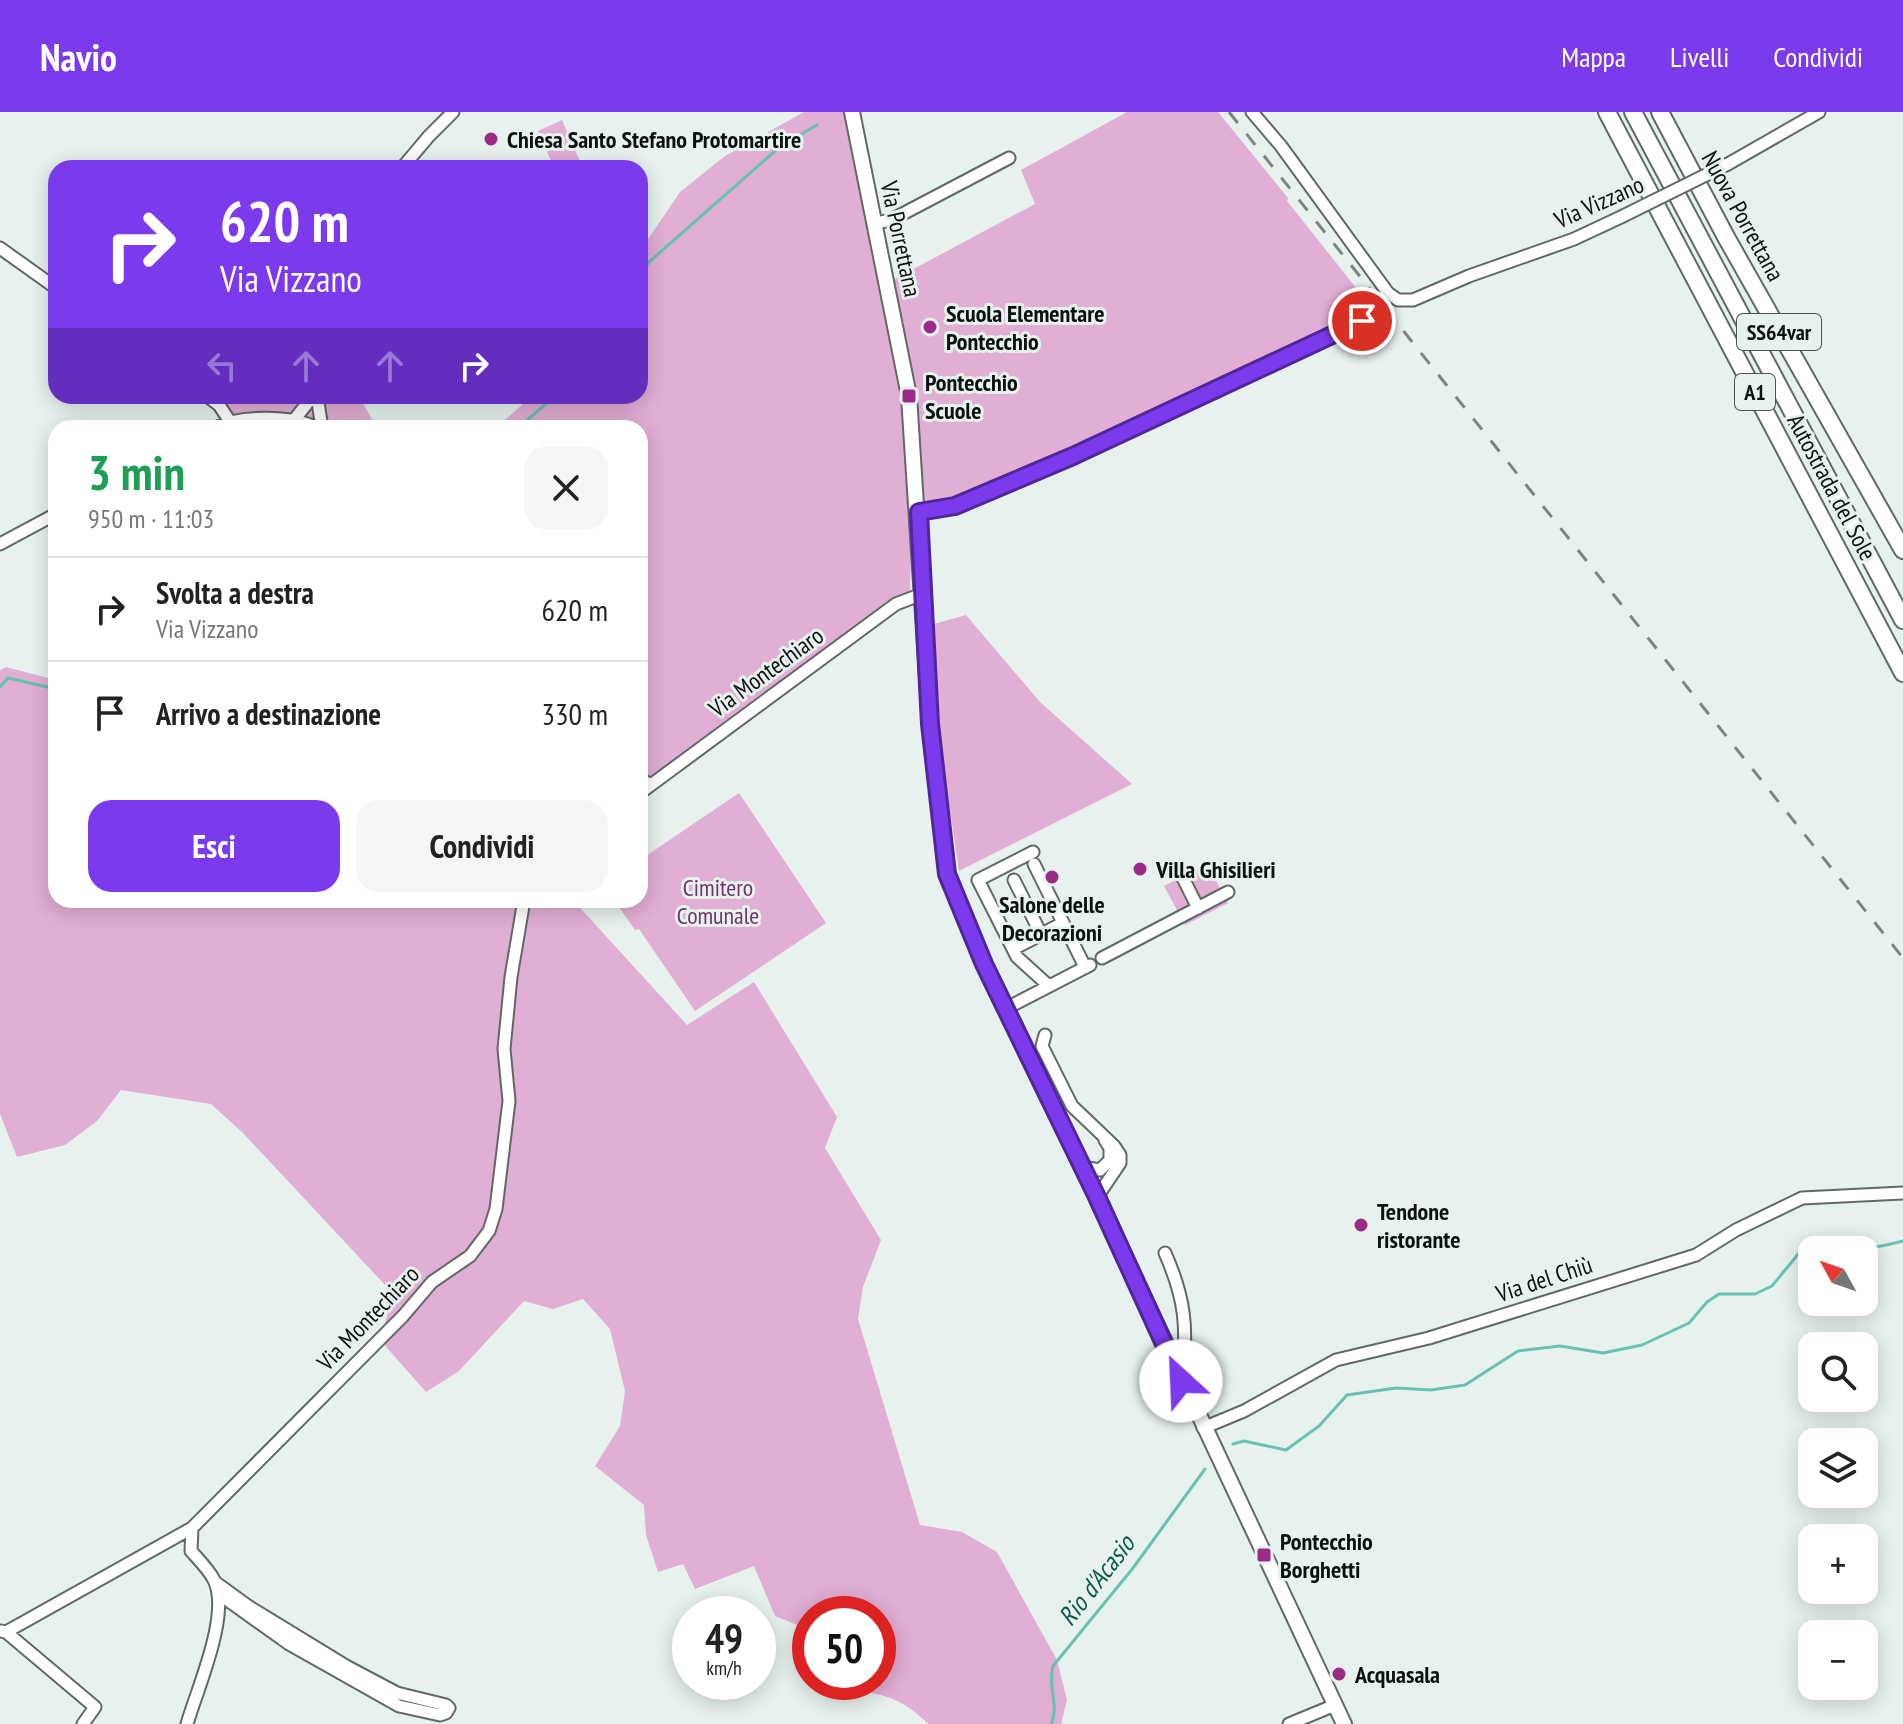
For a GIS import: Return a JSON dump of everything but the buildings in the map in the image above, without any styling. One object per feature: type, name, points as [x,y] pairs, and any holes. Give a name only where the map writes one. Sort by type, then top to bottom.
[{"type":"highway","name":"Autostrada del Sole","points":[[1607,112],[1903,673]]},
{"type":"highway","name":"Autostrada del Sole","points":[[1633,112],[1903,620]]},
{"type":"highway","name":"Nuova Porrettana","points":[[1660,112],[1726,237],[1903,550]]},
{"type":"main road","name":"Via Porrettana","points":[[852,112],[907,378],[919,512],[930,724],[947,874],[1005,1009],[1097,1197],[1344,1724]]},
{"type":"street","points":[[409,160],[453,112]]},
{"type":"street","name":"Via Vizzano","points":[[1252,112],[1281,146],[1388,293],[1398,300],[1413,300],[1469,276],[1574,239],[1728,164],[1819,112]]},
{"type":"street","points":[[876,223],[891,220],[1009,158]]},
{"type":"street","points":[[0,248],[48,282]]},
{"type":"street","points":[[919,512],[955,506],[1073,456],[1358,325]]},
{"type":"street","points":[[218,404],[229,420],[294,420],[308,404]]},
{"type":"street","points":[[0,544],[48,518]]},
{"type":"street","name":"Via Montechiaro","points":[[648,781],[896,604],[922,594]]},
{"type":"street","points":[[1005,1009],[1088,966],[1063,923],[1032,857],[978,880],[1017,957],[1049,986]]},
{"type":"street","points":[[1180,872],[1198,908]]},
{"type":"street","points":[[1014,880],[1041,934]]},
{"type":"street","points":[[1102,958],[1228,892]]},
{"type":"street","name":"Via Montechiaro","points":[[3,1632],[192,1528],[403,1316],[432,1282],[470,1256],[489,1231],[496,1209],[509,1101],[504,1049],[511,977],[523,908]]},
{"type":"street","points":[[1013,949],[1063,923]]},
{"type":"street","points":[[1045,1035],[1042,1046],[1072,1106],[1120,1155],[1120,1163],[1097,1197]]},
{"type":"street","points":[[1085,1174],[1100,1170],[1110,1160],[1110,1148],[1101,1133]]},
{"type":"street","name":"Via del Chiù","points":[[1203,1428],[1244,1411],[1336,1360],[1429,1338],[1696,1255],[1736,1230],[1802,1198],[1903,1193]]},
{"type":"street","points":[[1165,1253],[1181,1295],[1186,1322],[1181,1381]]},
{"type":"street","points":[[192,1528],[191,1551],[215,1581],[248,1606],[397,1693],[449,1708],[440,1715],[399,1706],[289,1644],[219,1594]]},
{"type":"street","points":[[187,1724],[213,1649],[219,1594],[215,1581]]},
{"type":"street","points":[[3,1632],[95,1707],[83,1724]]},
{"type":"street","points":[[1289,1724],[1335,1705]]},
{"type":"green space","points":[[804,112],[859,112],[891,281],[1035,204],[1021,170],[1127,112],[1218,112],[1357,289],[1346,300],[1358,318],[1106,437],[961,496],[912,509],[910,592],[648,780],[648,420],[505,420],[523,404],[648,404],[648,239],[680,192],[725,156]]},
{"type":"green space","points":[[562,120],[579,160],[551,160],[538,131]]},
{"type":"green space","points":[[218,404],[364,404],[372,420],[239,420]]},
{"type":"green space","points":[[966,615],[1040,702],[1132,784],[959,871],[937,723],[934,624]]},
{"type":"green space","points":[[6,667],[48,678],[48,908],[580,908],[687,1025],[754,982],[837,1117],[825,1148],[881,1240],[863,1287],[858,1319],[920,1525],[962,1532],[997,1552],[1057,1660],[1067,1700],[1061,1724],[928,1724],[910,1708],[895,1700],[896,1596],[792,1596],[792,1623],[776,1616],[776,1596],[767,1596],[754,1566],[695,1589],[683,1564],[658,1572],[646,1535],[644,1505],[595,1466],[620,1426],[625,1391],[610,1329],[583,1299],[553,1309],[524,1301],[459,1371],[426,1392],[380,1340],[389,1309],[386,1286],[243,1133],[211,1104],[121,1090],[97,1121],[65,1145],[17,1157],[0,1114],[0,670]]},
{"type":"green space","name":"Cimitero Comunale","points":[[739,793],[826,923],[695,1011],[639,929],[635,930],[620,908],[648,908],[648,855]]},
{"type":"green space","points":[[1207,864],[1228,903],[1185,925],[1164,886]]},
{"type":"waterway","points":[[648,263],[782,145],[817,125]]},
{"type":"waterway","points":[[527,420],[546,404]]},
{"type":"waterway","points":[[0,687],[8,678],[48,687]]},
{"type":"waterway","name":"Rio d'Acasio","points":[[1233,1444],[1244,1441],[1286,1450],[1319,1426],[1347,1395],[1396,1388],[1431,1390],[1465,1385],[1518,1351],[1560,1346],[1603,1353],[1642,1345],[1689,1323],[1707,1302],[1719,1294],[1755,1294],[1772,1286],[1804,1247],[1823,1239],[1862,1248],[1903,1241]]},
{"type":"waterway","name":"Rio d'Acasio","points":[[1051,1724],[1054,1709],[1053,1666],[1133,1568],[1205,1469]]},
{"type":"railway","points":[[1229,112],[1903,958]]},
{"type":"place","name":"Chiesa Santo Stefano Protomartire","points":[[491,139]]},
{"type":"place","name":"Scuola Elementare Pontecchio","points":[[930,327]]},
{"type":"place","name":"Pontecchio Scuole","points":[[909,396]]},
{"type":"place","name":"Villa Ghisilieri","points":[[1140,869]]},
{"type":"place","name":"Salone delle Decorazioni","points":[[1052,877]]},
{"type":"place","name":"Tendone ristorante","points":[[1361,1225]]},
{"type":"place","name":"Pontecchio Borghetti","points":[[1264,1555]]},
{"type":"place","name":"Acquasala","points":[[1339,1674]]},
{"type":"route","points":[[1181,1381],[1097,1197],[984,964],[947,874],[930,724],[919,512],[955,506],[1073,456],[1362,321]]}]
